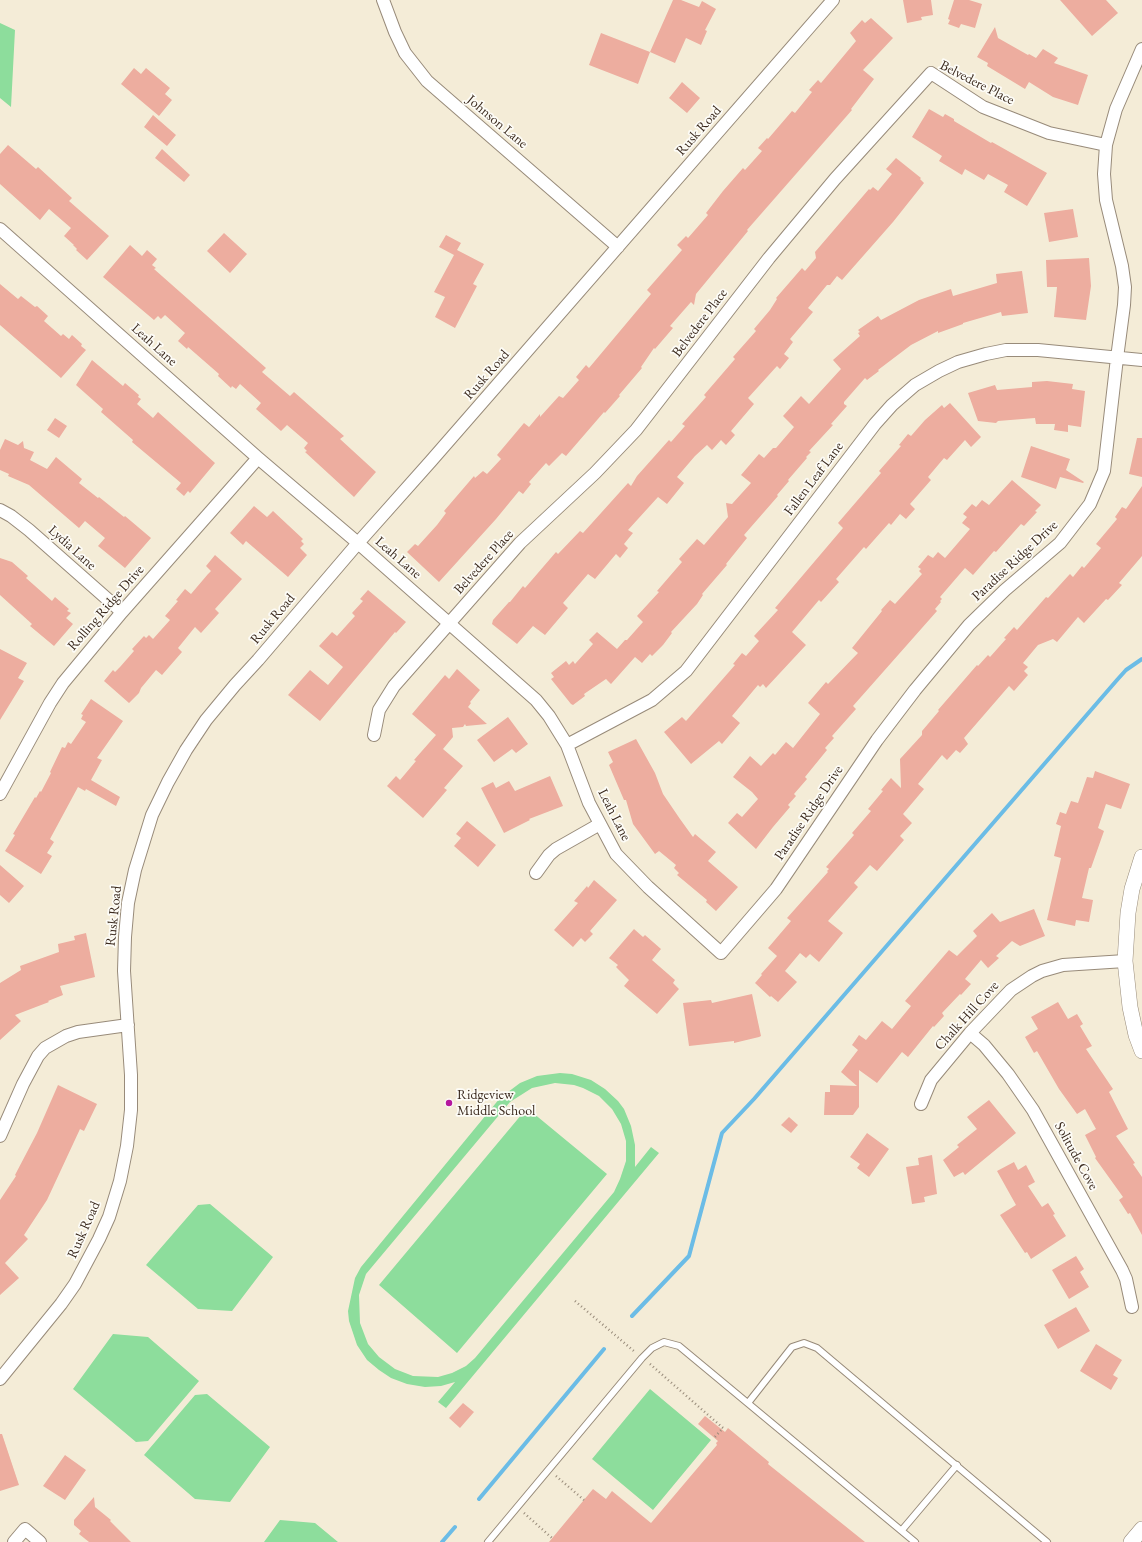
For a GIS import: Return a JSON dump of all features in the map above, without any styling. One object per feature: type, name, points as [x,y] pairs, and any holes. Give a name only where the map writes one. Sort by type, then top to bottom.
[{"type":"street","name":"Johnson Lane","points":[[383,0],[405,53],[427,81],[618,246]]},
{"type":"street","name":"Rusk Road","points":[[0,1379],[62,1304],[75,1284],[99,1240],[109,1216],[120,1181],[127,1146],[131,1110],[131,1075],[124,971],[128,903],[144,836],[158,801],[186,750],[206,720],[358,543],[832,0]]},
{"type":"street","name":"Paradise Ridge Drive","points":[[721,953],[776,889],[877,740],[914,690],[969,625],[1005,590],[1060,543],[1090,504],[1104,471],[1124,305],[1122,266],[1106,200],[1104,174],[1106,145],[1116,108],[1142,49]]},
{"type":"street","name":"Belvedere Place","points":[[374,735],[379,710],[394,686],[520,543],[595,473],[636,430],[769,258],[835,179],[931,73],[983,107],[1049,133],[1106,145]]},
{"type":"street","name":"Leah Lane","points":[[0,229],[258,458],[358,543],[536,700],[549,716],[567,745],[589,803],[616,854],[648,887],[721,953]]},
{"type":"street","name":"Fallen Leaf Lane","points":[[567,745],[652,700],[686,671],[875,424],[892,404],[915,385],[958,362],[1006,350],[1038,350],[1142,360]]},
{"type":"street","name":"Rolling Ridge Drive","points":[[0,794],[50,703],[63,683],[122,612],[258,458]]},
{"type":"street","name":"Lydia Lane","points":[[0,510],[11,516],[29,530],[122,612]]},
{"type":"street","points":[[536,873],[549,855],[556,849],[600,824]]},
{"type":"street","points":[[1142,857],[1132,889],[1128,913],[1125,961],[1130,1008],[1136,1035],[1142,1051]]},
{"type":"street","name":"Chalk Hill Cove","points":[[921,1104],[931,1080],[970,1033],[1011,990],[1042,971],[1063,965],[1125,961]]},
{"type":"street","points":[[0,1136],[27,1077],[38,1056],[45,1048],[66,1036],[78,1032],[128,1025]]},
{"type":"street","name":"Solitude Cove","points":[[970,1033],[984,1045],[1008,1074],[1033,1110],[1122,1270],[1126,1279],[1132,1307]]},
{"type":"street","points":[[14,1542],[25,1529],[40,1542]]},
{"type":"street","points":[[1131,1542],[1142,1529]]},
{"type":"lane","points":[[488,1542],[642,1358],[652,1348],[664,1342],[679,1346],[915,1542]]},
{"type":"lane","points":[[748,1403],[792,1347],[804,1343],[817,1348],[1047,1542]]},
{"type":"lane","points":[[902,1530],[957,1465]]},
{"type":"path","points":[[575,1301],[723,1428],[713,1439]]},
{"type":"path","points":[[549,1470],[584,1500]]},
{"type":"path","points":[[517,1507],[552,1538]]},
{"type":"green space","points":[[0,23],[15,30],[11,107],[0,98]]},
{"type":"green space","points":[[560,1073],[572,1074],[591,1080],[605,1089],[624,1109],[631,1126],[635,1145],[635,1167],[651,1147],[659,1153],[446,1408],[438,1402],[455,1382],[441,1386],[425,1387],[407,1384],[391,1378],[367,1360],[357,1345],[349,1321],[348,1311],[355,1278],[361,1267],[500,1098],[520,1083],[537,1076]],"holes":[[[555,1083],[574,1085],[599,1096],[612,1109],[621,1124],[626,1141],[626,1161],[614,1192],[475,1358],[466,1366],[452,1373],[438,1377],[413,1376],[395,1369],[379,1357],[368,1344],[360,1323],[359,1295],[366,1274],[510,1102],[532,1088]]]},
{"type":"green space","points":[[527,1108],[607,1174],[457,1353],[379,1285]]},
{"type":"green space","points":[[210,1204],[273,1257],[232,1311],[198,1309],[146,1265],[198,1205]]},
{"type":"green space","points":[[113,1334],[148,1337],[199,1381],[148,1441],[136,1442],[73,1389]]},
{"type":"green space","points":[[650,1389],[711,1440],[653,1510],[592,1459]]},
{"type":"green space","points":[[207,1394],[270,1447],[230,1502],[195,1499],[144,1455],[195,1395]]},
{"type":"green space","points":[[280,1520],[315,1523],[338,1542],[264,1542]]},
{"type":"building","points":[[673,0],[681,0],[699,7],[702,1],[716,9],[705,30],[707,31],[701,45],[686,38],[675,63],[650,52]]},
{"type":"building","points":[[903,0],[931,0],[933,15],[921,17],[922,20],[907,23]]},
{"type":"building","points":[[954,0],[969,0],[982,4],[975,28],[961,24],[959,28],[948,24],[950,20],[948,19]]},
{"type":"building","points":[[1060,0],[1106,0],[1118,13],[1092,36]]},
{"type":"building","points":[[871,18],[893,38],[863,70],[874,79],[851,109],[852,110],[747,230],[748,231],[696,294],[694,305],[691,302],[670,326],[673,328],[655,349],[654,348],[641,367],[642,368],[619,395],[620,396],[566,456],[562,453],[549,466],[546,463],[529,482],[531,484],[523,494],[519,491],[496,519],[439,582],[407,552],[415,544],[418,546],[437,525],[446,513],[444,511],[474,476],[475,478],[483,471],[487,474],[501,459],[497,455],[524,423],[529,427],[559,396],[563,398],[579,380],[576,377],[586,365],[589,368],[651,294],[647,290],[682,250],[677,245],[686,236],[688,238],[708,215],[706,213],[723,191],[743,168],[745,170],[762,151],[758,148],[767,138],[768,139],[792,111],[795,113],[812,92],[809,90],[818,80],[821,83],[856,41],[850,33],[862,20],[865,23]]},
{"type":"building","points":[[995,27],[998,38],[1028,55],[1029,54],[1036,58],[1043,49],[1058,58],[1054,63],[1088,75],[1078,105],[1053,97],[1029,82],[1025,89],[987,66],[988,63],[977,57]]},
{"type":"building","points":[[601,33],[650,52],[638,84],[589,65]]},
{"type":"building","points":[[134,68],[141,74],[146,68],[170,88],[165,94],[172,100],[159,116],[121,84]]},
{"type":"building","points":[[682,82],[700,98],[687,113],[669,98]]},
{"type":"building","points":[[929,109],[943,117],[945,114],[991,143],[992,142],[1047,173],[1027,206],[1004,192],[1008,185],[988,174],[984,180],[965,169],[962,175],[939,161],[942,156],[912,137]]},
{"type":"building","points":[[153,115],[176,135],[167,146],[144,127]]},
{"type":"building","points":[[8,145],[36,169],[38,167],[72,198],[69,201],[109,236],[87,260],[64,236],[71,228],[49,209],[40,220],[0,184],[0,154]]},
{"type":"building","points":[[162,149],[190,175],[184,182],[155,158]]},
{"type":"building","points":[[896,158],[921,178],[920,179],[924,183],[893,222],[842,280],[837,276],[830,285],[827,285],[808,308],[813,312],[790,339],[793,342],[784,354],[789,358],[780,369],[777,366],[748,398],[754,404],[731,431],[735,435],[726,445],[721,440],[712,450],[707,445],[695,456],[677,477],[684,483],[667,504],[658,497],[628,530],[633,533],[624,544],[628,548],[620,558],[616,554],[595,579],[588,574],[563,603],[568,608],[545,635],[533,626],[517,644],[492,624],[493,620],[523,586],[525,588],[556,552],[558,554],[580,531],[583,533],[628,483],[631,486],[637,476],[669,440],[671,442],[685,426],[682,424],[706,397],[704,395],[735,359],[733,357],[756,331],[754,329],[770,310],[777,299],[776,298],[802,268],[805,271],[816,258],[815,252],[869,189],[870,190],[873,187],[878,191],[892,174],[886,169]]},
{"type":"building","points":[[1073,209],[1078,237],[1049,242],[1044,213]]},
{"type":"building","points":[[224,233],[247,254],[230,273],[207,251]]},
{"type":"building","points":[[446,235],[461,243],[457,250],[484,264],[473,284],[477,286],[455,328],[435,317],[445,297],[434,292],[454,255],[439,247]]},
{"type":"building","points":[[130,245],[142,256],[147,250],[157,259],[152,265],[156,268],[154,269],[266,368],[262,372],[290,396],[294,392],[344,436],[340,439],[376,472],[354,497],[305,452],[307,451],[304,448],[308,443],[287,425],[281,431],[256,409],[261,403],[240,384],[236,389],[232,386],[231,388],[218,376],[219,374],[188,347],[187,349],[178,341],[185,333],[165,315],[161,319],[158,316],[154,320],[103,277]]},
{"type":"building","points":[[1089,258],[1091,286],[1086,320],[1054,317],[1057,287],[1047,287],[1046,260]]},
{"type":"building","points":[[1022,271],[1028,313],[1002,316],[1001,312],[963,323],[938,333],[938,331],[911,345],[867,380],[865,378],[844,402],[847,406],[831,424],[833,425],[809,451],[811,452],[806,457],[807,458],[788,480],[789,481],[777,495],[778,496],[744,535],[747,538],[726,564],[727,565],[702,594],[703,595],[697,604],[671,632],[672,633],[663,645],[652,656],[650,654],[642,663],[635,657],[611,684],[606,679],[584,694],[585,696],[573,705],[571,704],[551,679],[554,677],[551,673],[566,661],[569,665],[573,661],[575,664],[593,644],[589,640],[597,632],[617,649],[625,640],[627,640],[643,622],[637,616],[659,592],[657,591],[682,562],[679,559],[697,539],[704,545],[728,517],[726,503],[732,504],[751,483],[741,475],[759,454],[764,458],[773,448],[776,448],[794,427],[783,416],[801,396],[809,404],[841,369],[833,360],[860,336],[858,333],[860,332],[858,330],[878,316],[881,320],[919,300],[951,289],[953,296],[997,283],[996,274]]},
{"type":"building","points":[[0,284],[18,299],[21,296],[35,307],[37,306],[48,316],[44,321],[61,336],[63,334],[69,339],[72,335],[86,350],[61,378],[0,325]]},
{"type":"building","points":[[92,360],[123,386],[125,383],[139,395],[138,397],[141,399],[137,404],[153,418],[158,412],[215,463],[190,493],[188,491],[184,496],[176,489],[181,483],[132,442],[133,440],[101,412],[103,409],[76,385]]},
{"type":"building","points":[[1047,381],[1073,384],[1072,389],[1085,391],[1081,427],[1068,425],[1068,432],[1054,430],[1055,424],[1036,424],[1035,418],[998,421],[996,423],[978,421],[968,393],[995,385],[997,390],[1032,387],[1032,382]]},
{"type":"building","points":[[950,403],[981,437],[971,447],[965,440],[947,460],[944,458],[928,477],[931,480],[910,504],[915,509],[906,519],[900,514],[891,525],[889,523],[866,549],[864,547],[836,579],[839,582],[821,602],[819,600],[792,632],[806,645],[766,688],[763,684],[760,687],[758,685],[732,716],[740,723],[722,744],[719,741],[691,764],[664,732],[682,717],[686,721],[735,665],[733,664],[742,653],[746,656],[759,641],[754,636],[778,610],[775,608],[843,528],[838,523],[881,473],[879,471],[901,446],[899,445],[908,434],[911,436],[925,420],[942,405],[944,408]]},
{"type":"building","points":[[55,418],[67,426],[59,438],[47,430]]},
{"type":"building","points":[[1137,438],[1142,438],[1142,477],[1129,474]]},
{"type":"building","points":[[5,439],[18,445],[23,441],[24,448],[34,452],[30,460],[47,469],[56,457],[82,479],[79,483],[124,517],[125,516],[151,538],[125,568],[98,546],[105,538],[85,521],[79,528],[29,485],[8,476],[9,474],[0,470],[0,450]]},
{"type":"building","points":[[1031,446],[1070,459],[1066,470],[1084,482],[1060,477],[1056,489],[1021,477]]},
{"type":"building","points":[[1012,480],[1041,505],[1035,511],[1037,512],[1024,526],[1021,524],[973,575],[965,568],[940,597],[942,599],[940,601],[941,602],[935,609],[937,611],[853,706],[856,709],[832,736],[834,738],[825,748],[827,750],[805,777],[807,779],[794,794],[796,796],[788,805],[790,807],[756,849],[728,823],[737,813],[742,817],[758,799],[752,792],[733,777],[750,756],[761,766],[773,753],[775,755],[786,742],[793,748],[820,714],[808,703],[826,682],[828,684],[858,653],[852,648],[882,611],[881,610],[890,600],[895,604],[922,574],[919,571],[921,569],[918,567],[928,555],[933,558],[938,552],[945,558],[970,529],[962,523],[967,517],[963,514],[972,504],[976,507],[982,500],[989,505]]},
{"type":"building","points":[[1142,486],[1142,556],[1119,583],[1122,585],[1108,600],[1106,599],[1084,623],[1078,617],[1057,642],[1053,639],[1038,645],[1023,663],[1028,667],[1024,671],[1028,675],[1014,691],[1009,686],[964,738],[968,744],[960,753],[956,750],[947,760],[942,755],[918,784],[924,789],[903,814],[912,823],[900,836],[904,840],[877,871],[870,865],[854,883],[858,887],[828,921],[843,933],[819,962],[810,954],[806,958],[800,953],[785,971],[797,982],[778,1002],[771,996],[770,997],[755,983],[777,956],[768,948],[791,921],[787,918],[828,872],[827,871],[829,869],[826,867],[854,835],[852,833],[871,811],[868,809],[883,791],[881,790],[891,778],[901,788],[900,759],[922,735],[922,731],[939,711],[938,710],[977,665],[978,666],[988,655],[990,657],[1006,639],[1004,638],[1014,627],[1017,630],[1046,597],[1048,598],[1070,574],[1073,577],[1082,566],[1084,568],[1101,548],[1096,544],[1117,519],[1115,517],[1122,507],[1126,509]]},
{"type":"building","points":[[254,506],[267,517],[273,511],[303,539],[301,541],[304,544],[300,548],[307,555],[288,577],[246,541],[243,545],[230,533]]},
{"type":"building","points":[[215,555],[242,579],[215,609],[219,613],[201,633],[195,627],[178,648],[182,652],[162,675],[156,670],[141,688],[139,693],[129,703],[104,681],[113,670],[115,672],[120,667],[134,651],[132,649],[144,636],[146,638],[149,635],[153,639],[170,620],[165,616],[178,601],[176,600],[185,589],[191,594],[211,571],[206,566]]},
{"type":"building","points":[[0,558],[12,562],[28,576],[26,578],[52,601],[55,597],[69,609],[67,611],[71,613],[66,618],[73,624],[54,646],[30,626],[32,624],[0,595]]},
{"type":"building","points":[[368,590],[406,622],[396,633],[395,632],[320,721],[288,695],[310,670],[328,685],[343,667],[319,646],[332,632],[337,636],[355,616],[352,613],[363,601],[360,599]]},
{"type":"building","points":[[0,649],[27,663],[18,678],[24,681],[0,720]]},
{"type":"building","points":[[457,669],[480,690],[470,702],[471,703],[468,707],[487,724],[466,726],[465,724],[463,727],[452,728],[453,737],[443,749],[463,766],[444,788],[447,790],[423,818],[387,786],[396,776],[400,780],[416,761],[414,760],[436,735],[412,714],[445,675],[449,679]]},
{"type":"building","points":[[91,699],[123,721],[97,758],[102,760],[91,780],[120,797],[116,806],[86,789],[85,791],[78,787],[50,839],[54,842],[47,853],[52,856],[41,874],[5,851],[15,835],[13,834],[35,797],[36,798],[40,791],[41,792],[62,747],[65,748],[68,742],[71,744],[86,722],[81,719],[83,715],[81,714]]},
{"type":"building","points":[[508,717],[528,744],[516,753],[512,749],[494,762],[477,740]]},
{"type":"building","points":[[636,739],[655,773],[663,794],[680,819],[693,837],[695,834],[716,852],[708,861],[738,887],[716,911],[706,902],[707,900],[677,875],[679,873],[674,868],[676,865],[659,851],[655,854],[633,824],[626,800],[624,800],[609,765],[613,762],[608,752]]},
{"type":"building","points":[[1095,771],[1130,784],[1121,809],[1106,804],[1098,828],[1104,831],[1091,868],[1089,868],[1082,898],[1093,900],[1089,922],[1076,920],[1075,926],[1047,920],[1061,858],[1054,856],[1061,826],[1056,824],[1060,812],[1066,814],[1071,801],[1078,803],[1087,777],[1093,778]]},
{"type":"building","points":[[550,776],[563,806],[529,819],[530,820],[504,833],[481,788],[493,782],[496,788],[509,781],[515,791]]},
{"type":"building","points":[[467,821],[496,845],[478,867],[454,846],[461,838],[456,834]]},
{"type":"building","points":[[0,865],[24,886],[9,903],[0,895]]},
{"type":"building","points":[[594,880],[617,900],[590,931],[593,934],[585,942],[581,938],[573,947],[554,930],[578,903],[574,901]]},
{"type":"building","points":[[1034,909],[1045,936],[1020,946],[1012,941],[996,956],[999,958],[988,968],[981,960],[965,979],[971,984],[942,1013],[944,1016],[934,1027],[933,1026],[908,1057],[902,1052],[877,1083],[859,1070],[859,1107],[853,1115],[824,1115],[825,1092],[830,1092],[830,1085],[857,1086],[841,1072],[858,1050],[852,1045],[859,1035],[866,1040],[882,1021],[892,1029],[911,1006],[905,1001],[949,950],[957,956],[977,936],[973,931],[992,913],[1000,922]]},
{"type":"building","points":[[634,929],[643,937],[645,935],[661,949],[652,960],[675,980],[673,983],[679,989],[657,1014],[624,986],[629,980],[616,967],[618,965],[609,958]]},
{"type":"building","points":[[86,933],[95,977],[60,986],[63,995],[15,1015],[21,1021],[0,1040],[0,983],[21,970],[20,966],[59,952],[58,944],[75,940],[74,936]]},
{"type":"building","points":[[752,994],[761,1036],[734,1043],[734,1041],[689,1046],[683,1003],[711,1000],[712,1003]]},
{"type":"building","points":[[1058,1002],[1068,1019],[1077,1014],[1083,1024],[1080,1026],[1092,1046],[1086,1049],[1113,1089],[1109,1092],[1128,1129],[1116,1136],[1135,1163],[1133,1164],[1142,1177],[1142,1235],[1130,1213],[1128,1214],[1119,1200],[1123,1197],[1095,1158],[1096,1157],[1085,1135],[1096,1129],[1085,1109],[1077,1114],[1059,1089],[1037,1051],[1034,1053],[1025,1037],[1038,1029],[1031,1017]]},
{"type":"building","points":[[58,1085],[97,1104],[84,1131],[80,1129],[47,1200],[24,1235],[28,1239],[5,1263],[19,1278],[0,1295],[0,1200],[16,1176],[15,1175],[37,1133]]},
{"type":"building","points":[[989,1100],[1016,1133],[965,1175],[963,1172],[954,1177],[943,1160],[959,1147],[957,1145],[977,1129],[967,1117]]},
{"type":"building","points":[[789,1117],[798,1125],[791,1133],[781,1125]]},
{"type":"building","points":[[867,1133],[889,1149],[869,1177],[857,1168],[860,1164],[850,1157]]},
{"type":"building","points":[[932,1155],[937,1194],[924,1197],[925,1202],[912,1204],[906,1167],[919,1165],[918,1158]]},
{"type":"building","points":[[1014,1162],[1018,1170],[1026,1165],[1035,1182],[1028,1186],[1042,1207],[1048,1203],[1055,1214],[1053,1215],[1066,1236],[1031,1259],[1027,1252],[1025,1253],[1000,1215],[1016,1205],[997,1171]]},
{"type":"building","points":[[1076,1256],[1084,1269],[1080,1272],[1089,1287],[1069,1299],[1052,1270]]},
{"type":"building","points":[[1076,1307],[1090,1331],[1058,1349],[1044,1325]]},
{"type":"building","points":[[1096,1344],[1122,1360],[1113,1375],[1118,1378],[1111,1390],[1080,1371]]},
{"type":"building","points":[[463,1403],[474,1412],[460,1428],[449,1418]]},
{"type":"building","points":[[705,1416],[725,1432],[728,1428],[769,1462],[768,1464],[865,1542],[549,1542],[593,1489],[606,1499],[612,1491],[651,1523],[717,1445],[716,1443],[718,1441],[698,1424]]},
{"type":"building","points":[[0,1434],[2,1434],[19,1485],[0,1491]]},
{"type":"building","points":[[65,1455],[86,1470],[65,1500],[43,1486]]},
{"type":"building","points":[[94,1497],[95,1507],[111,1520],[110,1521],[131,1542],[89,1542],[79,1534],[81,1531],[74,1525],[74,1520]]},
{"type":"waterway","points":[[632,1316],[689,1256],[722,1133],[754,1099],[1117,680],[1126,670],[1142,659]]},
{"type":"waterway","points":[[479,1499],[604,1349]]},
{"type":"waterway","points":[[442,1542],[455,1527]]},
{"type":"place","name":"Ridgeview Middle School","points":[[449,1103]]}]
